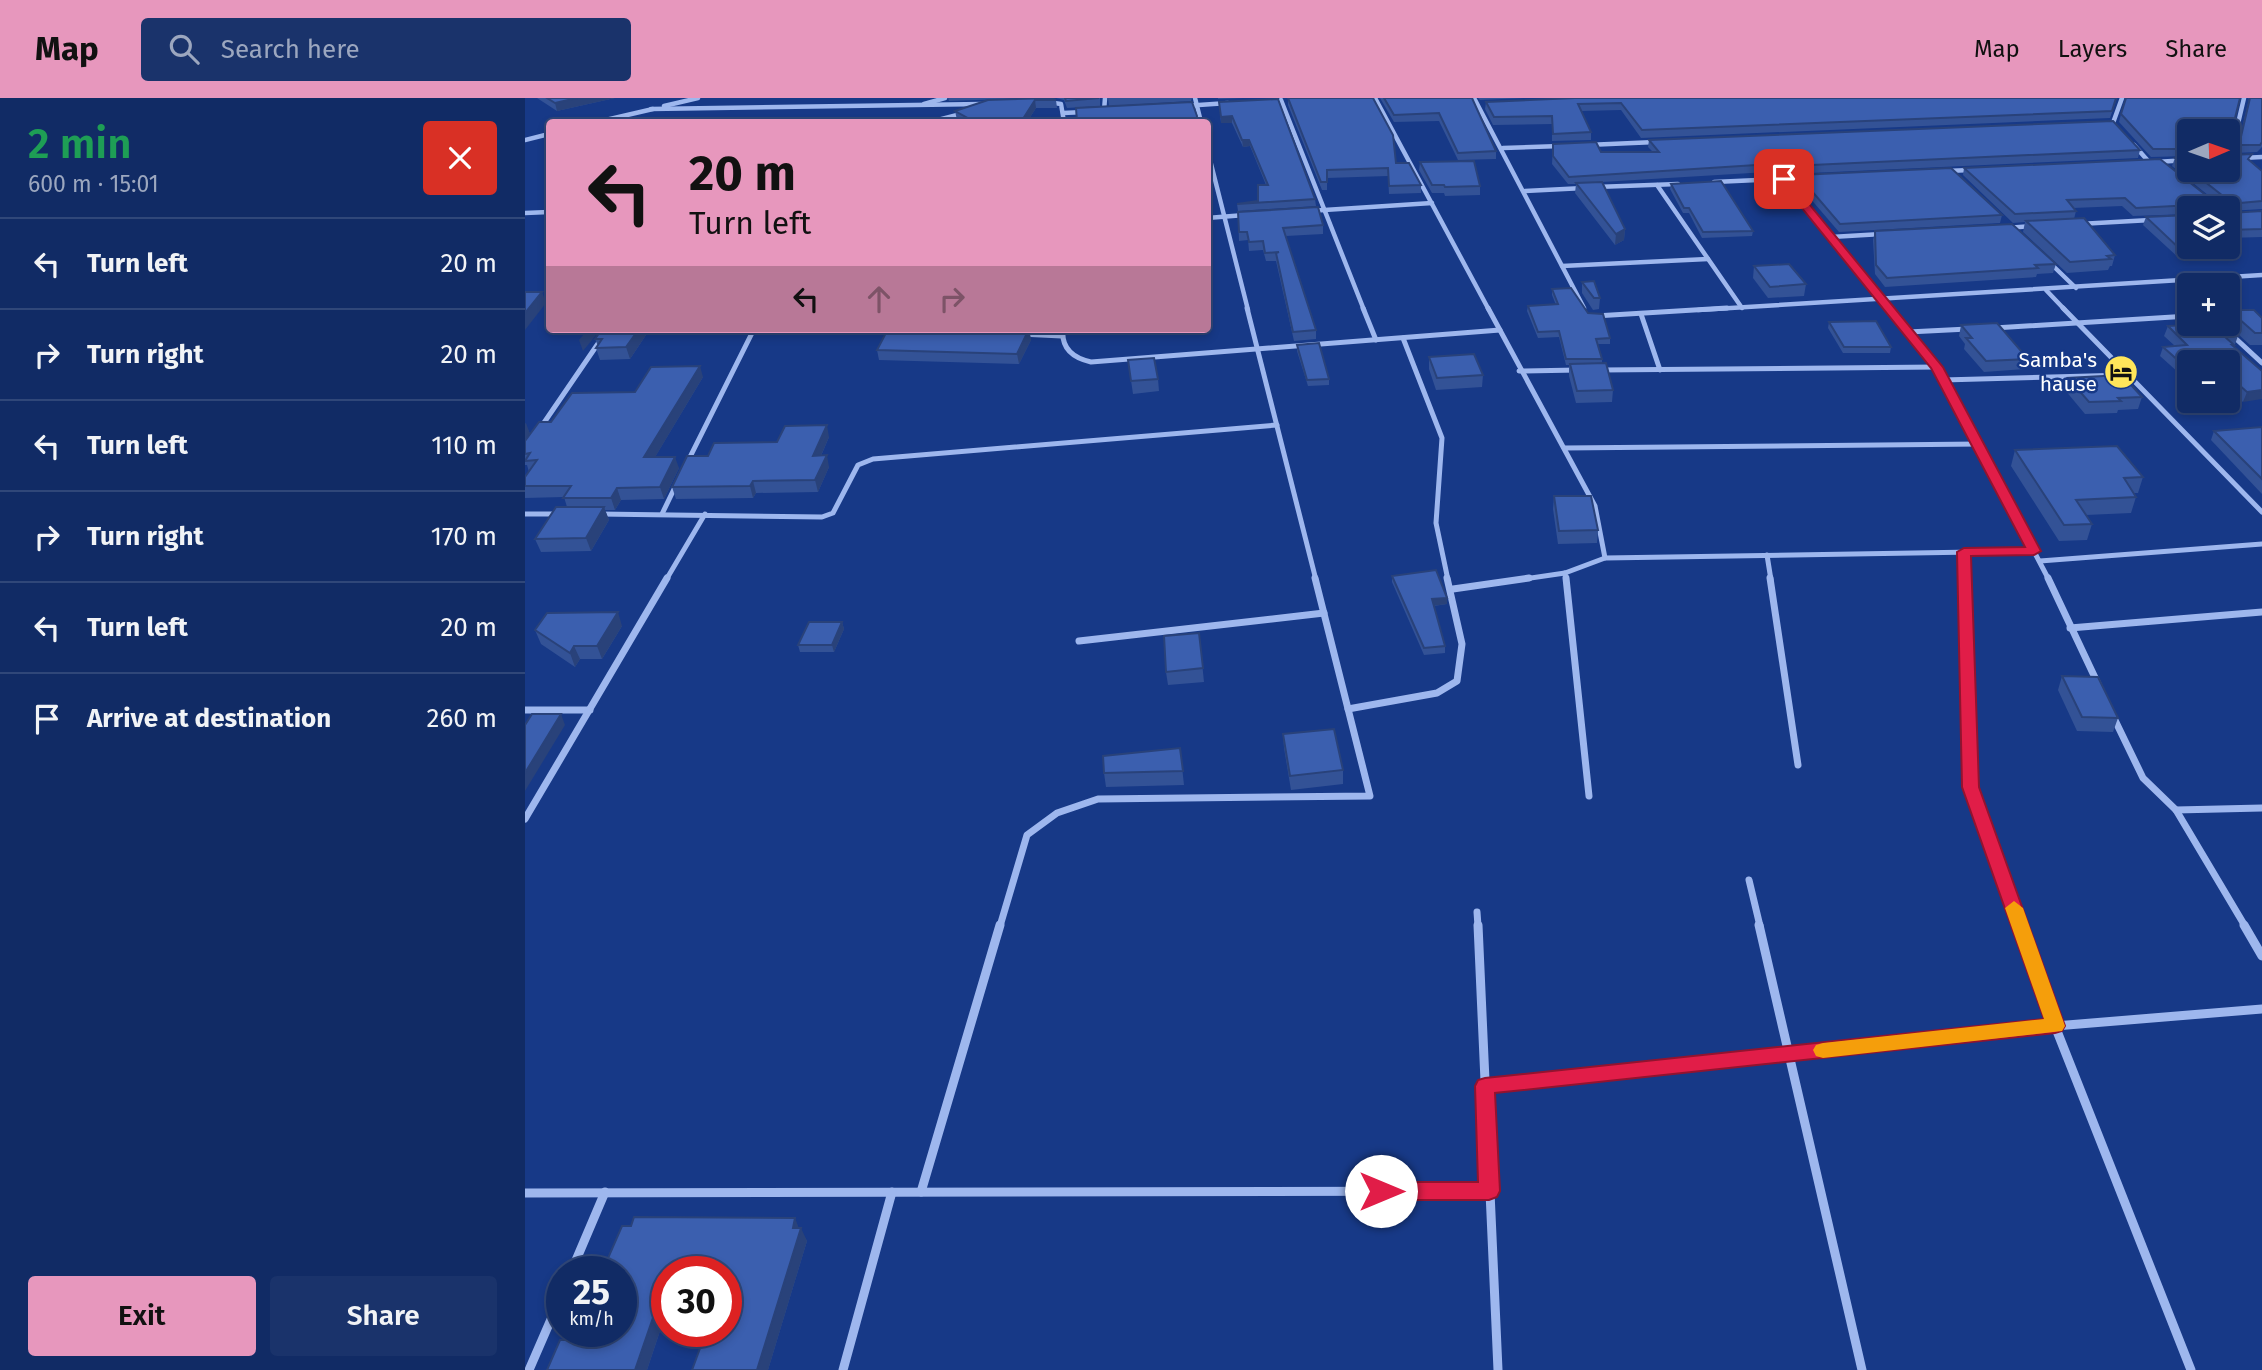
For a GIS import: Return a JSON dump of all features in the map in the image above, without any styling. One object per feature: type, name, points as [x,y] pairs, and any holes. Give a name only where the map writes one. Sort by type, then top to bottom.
[{"type":"street","points":[[610,119],[698,98]]},
{"type":"street","points":[[913,107],[945,98]]},
{"type":"street","points":[[1104,111],[1105,98]]},
{"type":"street","points":[[1195,98],[1200,119]]},
{"type":"street","points":[[1375,98],[1500,330],[1519,371],[1595,506],[1605,558]]},
{"type":"street","points":[[1473,98],[1503,148],[1587,314],[1641,314],[2177,280]]},
{"type":"street","points":[[2113,123],[2122,98]]},
{"type":"street","points":[[2239,119],[2244,98]]},
{"type":"street","points":[[1281,100],[1376,340]]},
{"type":"street","points":[[1269,101],[1291,100]]},
{"type":"street","points":[[1041,102],[1058,102],[1064,119]]},
{"type":"street","points":[[1170,107],[1233,103]]},
{"type":"street","points":[[651,110],[996,104]]},
{"type":"street","points":[[1477,105],[1491,104]]},
{"type":"street","points":[[941,119],[983,108]]},
{"type":"street","points":[[1063,113],[1117,110]]},
{"type":"street","points":[[2099,124],[2113,123]]},
{"type":"street","points":[[2113,123],[2122,133]]},
{"type":"street","points":[[525,131],[527,139],[546,135]]},
{"type":"street","points":[[1586,145],[1669,141]]},
{"type":"street","points":[[2131,143],[2149,162]]},
{"type":"street","points":[[1503,148],[1572,145]]},
{"type":"street","points":[[2240,158],[2262,157]]},
{"type":"street","points":[[2136,163],[2177,160]]},
{"type":"street","points":[[2159,161],[2169,169]]},
{"type":"street","points":[[921,1192],[1027,835],[1057,813],[1098,799],[1370,796],[1211,163]]},
{"type":"street","points":[[1937,172],[1977,170]]},
{"type":"street","points":[[1951,171],[1961,180]]},
{"type":"street","points":[[1708,182],[1812,177]]},
{"type":"street","points":[[1784,179],[1937,367],[2040,561],[2101,690]]},
{"type":"street","points":[[1525,191],[1683,183]]},
{"type":"street","points":[[1657,185],[1742,308]]},
{"type":"street","points":[[1300,212],[1432,203]]},
{"type":"street","points":[[525,213],[546,212]]},
{"type":"street","points":[[1211,218],[1250,215]]},
{"type":"street","points":[[2001,218],[2020,236]]},
{"type":"street","points":[[2066,225],[2162,219]]},
{"type":"street","points":[[1997,228],[2038,226]]},
{"type":"street","points":[[1831,237],[1886,234]]},
{"type":"street","points":[[2039,253],[2076,288]]},
{"type":"street","points":[[1562,266],[1707,258]]},
{"type":"street","points":[[2240,276],[2262,275]]},
{"type":"street","points":[[2046,290],[2262,512]]},
{"type":"street","points":[[1641,314],[1660,370]]},
{"type":"street","points":[[1987,328],[2177,316]]},
{"type":"street","points":[[1909,332],[1974,329]]},
{"type":"street","points":[[1063,333],[1068,352],[1076,358],[1091,362],[1500,330]]},
{"type":"street","points":[[533,440],[605,333]]},
{"type":"street","points":[[662,514],[752,333]]},
{"type":"street","points":[[2233,336],[2262,363]]},
{"type":"street","points":[[1348,709],[1437,693],[1457,681],[1464,662],[1453,589],[1442,565],[1436,531],[1441,438],[1403,338]]},
{"type":"street","points":[[1596,370],[1937,367]]},
{"type":"street","points":[[1519,371],[1583,370]]},
{"type":"street","points":[[1943,380],[2127,375]]},
{"type":"street","points":[[594,514],[829,516],[858,465],[873,459],[1277,425]]},
{"type":"street","points":[[1564,448],[1980,444]]},
{"type":"street","points":[[525,515],[567,514]]},
{"type":"street","points":[[525,819],[705,514]]},
{"type":"street","points":[[2040,561],[2262,544]]},
{"type":"street","points":[[1453,589],[1565,573],[1605,558],[2034,551]]},
{"type":"street","points":[[1964,552],[1971,787],[2055,1026],[2191,1370]]},
{"type":"street","points":[[1767,555],[1798,765]]},
{"type":"street","points":[[1565,573],[1589,796]]},
{"type":"street","points":[[2070,628],[2262,612]]},
{"type":"street","points":[[1079,641],[1324,613]]},
{"type":"street","points":[[2107,703],[2143,778],[2176,810],[2262,956]]},
{"type":"street","points":[[525,710],[590,710]]},
{"type":"street","points":[[2176,810],[2262,808]]},
{"type":"street","points":[[1749,880],[1862,1370]]},
{"type":"street","points":[[1477,912],[1498,1370]]},
{"type":"street","points":[[1485,1086],[2055,1026],[2262,1009]]},
{"type":"street","points":[[525,1192],[1489,1191]]},
{"type":"street","points":[[578,1256],[605,1192]]},
{"type":"street","points":[[843,1370],[892,1192]]},
{"type":"street","points":[[529,1370],[546,1331]]},
{"type":"building","points":[[547,98],[577,98],[555,103]]},
{"type":"building","points":[[1051,98],[1056,100],[1035,100],[1023,119],[969,119],[955,111],[988,100]]},
{"type":"building","points":[[1065,98],[1099,98],[1066,101]]},
{"type":"building","points":[[1288,98],[1373,98],[1393,135],[1396,163],[1409,163],[1421,185],[1389,186],[1388,168],[1327,170],[1327,182],[1321,182]]},
{"type":"building","points":[[1384,98],[1472,98],[1496,151],[1458,153],[1439,113],[1394,115]]},
{"type":"building","points":[[1575,98],[2116,98],[2112,111],[1642,130],[1621,103],[1578,104],[1591,132],[1553,134],[1552,116],[1494,117],[1486,102]]},
{"type":"building","points":[[2126,98],[2240,98],[2235,119],[2177,119],[2177,149],[2153,149],[2121,114]]},
{"type":"building","points":[[2250,98],[2262,98],[2262,142],[2260,145],[2240,145]]},
{"type":"building","points":[[1278,99],[1315,199],[1237,204],[1258,201],[1258,185],[1268,185],[1249,140],[1242,140],[1232,116],[1221,117],[1219,102]]},
{"type":"building","points":[[1192,102],[1197,116],[1196,119],[1077,119],[1076,108]]},
{"type":"building","points":[[2113,121],[2140,150],[1790,166],[1787,163],[1569,177],[1553,156],[1553,144],[1596,142],[1601,152],[1659,152],[1649,140]]},
{"type":"building","points":[[2252,154],[2248,159],[2262,171],[2262,201],[2240,203],[2240,196],[2223,196],[2205,182],[2240,182],[2240,155]]},
{"type":"building","points":[[2160,159],[2177,172],[2177,182],[2189,182],[2207,196],[2177,196],[2177,206],[2136,208],[2125,198],[2067,200],[2076,211],[2015,214],[1964,168]]},
{"type":"building","points":[[1474,161],[1480,186],[1432,185],[1420,162]]},
{"type":"building","points":[[1951,168],[2002,215],[1840,224],[1798,175]]},
{"type":"building","points":[[1721,181],[1753,231],[1703,232],[1689,208],[1684,208],[1671,184]]},
{"type":"building","points":[[1602,182],[1625,229],[1616,234],[1576,183]]},
{"type":"building","points":[[1318,207],[1323,225],[1283,228],[1316,330],[1293,332],[1276,253],[1279,252],[1265,253],[1263,241],[1249,242],[1247,232],[1239,232],[1238,212]]},
{"type":"building","points":[[2262,211],[2262,229],[2240,230],[2240,212]]},
{"type":"building","points":[[2177,216],[2177,246],[2146,217]]},
{"type":"building","points":[[2084,218],[2115,255],[2107,256],[2111,259],[2070,262],[2026,221]]},
{"type":"building","points":[[2012,224],[2056,264],[2035,265],[2038,268],[1887,278],[1876,265],[1875,231]]},
{"type":"building","points":[[1789,264],[1806,284],[1770,287],[1754,266]]},
{"type":"building","points":[[1594,281],[1600,298],[1594,298],[1582,282]]},
{"type":"building","points":[[1571,288],[1588,313],[1603,314],[1610,338],[1596,339],[1602,359],[1566,359],[1559,331],[1538,332],[1528,306],[1558,304],[1552,289]]},
{"type":"building","points":[[525,292],[542,292],[525,313]]},
{"type":"building","points":[[2240,310],[2254,310],[2262,318],[2262,333],[2255,333],[2240,320]]},
{"type":"building","points":[[1876,321],[1891,347],[1844,347],[1829,322]]},
{"type":"building","points":[[1997,323],[2028,359],[1986,361],[1966,338],[1972,338],[1961,325]]},
{"type":"building","points":[[2177,325],[2177,335],[2168,326]]},
{"type":"building","points":[[599,333],[636,333],[626,347],[596,348],[602,339],[595,339]]},
{"type":"building","points":[[886,333],[1027,333],[1017,354],[877,350]]},
{"type":"building","points":[[2178,336],[2224,336],[2238,350],[2177,350],[2177,359],[2163,347],[2187,345]]},
{"type":"building","points":[[1319,343],[1329,379],[1307,380],[1297,345]]},
{"type":"building","points":[[2240,352],[2262,371],[2262,390],[2247,392],[2240,386]]},
{"type":"building","points":[[1474,354],[1483,375],[1437,378],[1429,357]]},
{"type":"building","points":[[1154,358],[1158,379],[1131,381],[1128,360]]},
{"type":"building","points":[[1606,363],[1613,390],[1577,391],[1570,364]]},
{"type":"building","points":[[700,366],[644,457],[675,457],[660,487],[617,488],[611,498],[563,498],[571,486],[525,486],[525,477],[537,460],[525,461],[530,453],[525,454],[525,441],[539,422],[551,422],[572,393],[635,392],[651,367]]},
{"type":"building","points":[[2122,375],[2142,397],[2089,402],[2068,378]]},
{"type":"building","points":[[827,425],[813,456],[827,455],[815,480],[753,481],[750,486],[672,487],[687,456],[708,456],[714,443],[777,442],[785,426]]},
{"type":"building","points":[[2262,427],[2262,479],[2214,431]]},
{"type":"building","points":[[2117,446],[2143,477],[2124,478],[2136,497],[2076,500],[2092,524],[2064,525],[2015,450]]},
{"type":"building","points":[[1554,496],[1591,496],[1598,530],[1559,531]]},
{"type":"building","points":[[556,507],[604,507],[586,538],[535,539]]},
{"type":"building","points":[[1436,570],[1447,598],[1432,599],[1445,646],[1424,648],[1392,576]]},
{"type":"building","points":[[618,612],[597,646],[574,646],[570,653],[535,630],[547,613]]},
{"type":"building","points":[[809,622],[842,622],[832,645],[798,645]]},
{"type":"building","points":[[1199,633],[1203,668],[1166,672],[1164,636]]},
{"type":"building","points":[[2062,676],[2098,677],[2118,718],[2082,717]]},
{"type":"building","points":[[532,714],[561,714],[525,773],[525,725]]},
{"type":"building","points":[[1334,729],[1343,770],[1290,776],[1283,734]]},
{"type":"building","points":[[1180,748],[1183,771],[1104,773],[1103,756]]},
{"type":"building","points":[[634,1217],[795,1218],[793,1228],[801,1228],[757,1370],[692,1370],[700,1347],[742,1347],[742,1256],[651,1256],[651,1324],[635,1370],[547,1370],[557,1347],[637,1347],[637,1256],[609,1256],[622,1226],[631,1226]]},
{"type":"slow traffic","points":[[1823,1050],[2055,1026],[2014,908]]},
{"type":"place","name":"Samba's hause","points":[[2121,372]]},
{"type":"route","points":[[1381,1191],[1489,1191],[1485,1086],[2055,1026],[1971,787],[1964,552],[2034,551],[1980,444],[1937,367],[1784,179]]}]
